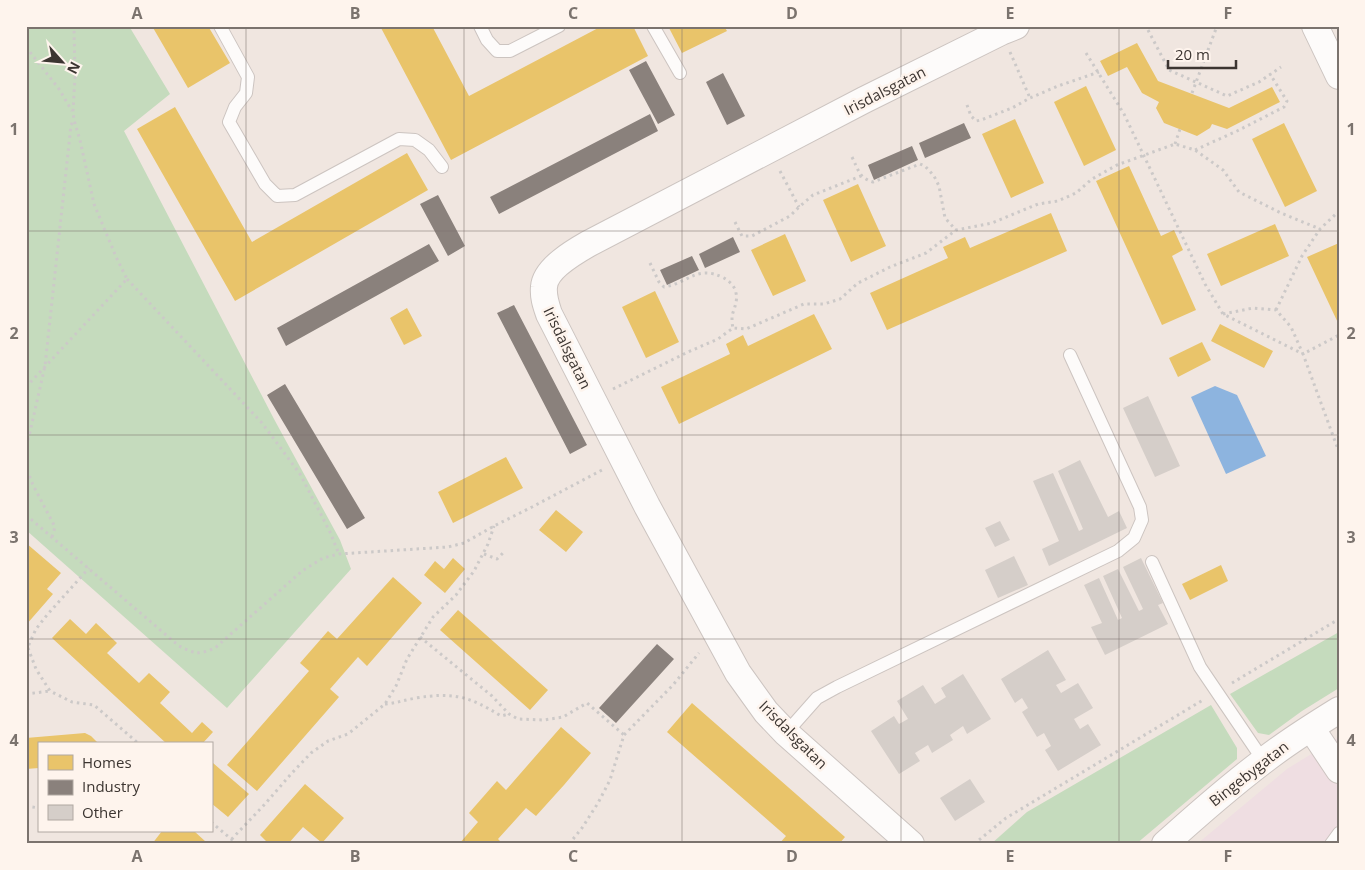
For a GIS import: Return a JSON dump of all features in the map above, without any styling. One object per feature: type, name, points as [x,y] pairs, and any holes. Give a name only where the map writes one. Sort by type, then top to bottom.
[{"type":"street","points":[[1315,26],[1339,76]]},
{"type":"street","name":"Irisdalsgatan","points":[[911,844],[786,733],[766,712],[738,673],[623,459],[549,314],[544,299],[544,284],[553,268],[570,254],[588,244],[995,34]]},
{"type":"street","name":"Bingebygatan","points":[[1165,844],[1263,760],[1339,710]]},
{"type":"street","points":[[1310,728],[1339,770]]},
{"type":"lane","points":[[220,26],[248,77],[246,93],[235,107],[228,122],[265,184],[277,196],[295,195],[399,139],[415,140],[429,150],[442,167]]},
{"type":"lane","points":[[480,26],[487,40],[497,51],[510,51],[559,26]]},
{"type":"lane","points":[[653,26],[680,73]]},
{"type":"lane","points":[[786,733],[817,698],[1118,551],[1134,538],[1142,520],[1140,507],[1070,355]]},
{"type":"lane","points":[[1152,562],[1200,667],[1263,760]]},
{"type":"lane","points":[[1331,844],[1339,833]]},
{"type":"path","points":[[74,26],[74,120],[94,204],[117,259],[127,278],[262,423],[300,474],[330,532],[339,554]]},
{"type":"path","points":[[1192,93],[1217,26]]},
{"type":"path","points":[[1148,30],[1169,70],[1227,96],[1259,82],[1281,68]]},
{"type":"path","points":[[995,34],[1030,98]]},
{"type":"path","points":[[26,47],[59,89],[73,111]]},
{"type":"path","points":[[1086,53],[1124,114],[1205,284],[1223,314],[1303,354]]},
{"type":"path","points":[[967,105],[971,116],[976,121],[981,120],[1012,108],[1058,86],[1099,72]]},
{"type":"path","points":[[1195,150],[1284,107],[1287,101],[1270,74]]},
{"type":"path","points":[[52,537],[55,527],[27,470],[26,454],[45,366],[71,125],[74,120]]},
{"type":"path","points":[[1175,144],[1180,129]]},
{"type":"path","points":[[592,400],[688,352],[718,340],[733,328],[746,329],[804,304],[824,304],[840,299],[858,283],[890,267],[926,254],[956,230],[992,223],[1038,204],[1058,202],[1076,193],[1092,178],[1117,166],[1175,144],[1195,150],[1222,170],[1239,192],[1320,230]]},
{"type":"path","points":[[769,150],[798,207]]},
{"type":"path","points":[[852,157],[861,176],[873,182],[920,164],[925,166],[934,176],[938,186],[945,218],[956,230]]},
{"type":"path","points":[[734,222],[742,236],[752,236],[790,216],[813,195],[861,176]]},
{"type":"path","points":[[1276,310],[1302,256],[1320,230],[1339,211]]},
{"type":"path","points":[[650,263],[659,282],[664,287],[703,272],[712,273],[732,284],[736,292],[732,318],[733,328]]},
{"type":"path","points":[[26,387],[127,278]]},
{"type":"path","points":[[1223,314],[1254,308],[1276,310],[1291,327],[1303,354],[1339,452]]},
{"type":"path","points":[[1303,354],[1339,335]]},
{"type":"path","points":[[26,515],[179,646],[202,654],[215,648],[302,571],[323,558],[339,554],[448,547],[464,543],[623,459]]},
{"type":"path","points":[[227,844],[311,753],[328,741],[348,734],[385,704],[396,686],[407,659],[433,617],[456,595],[474,571],[484,554],[494,526]]},
{"type":"path","points":[[484,554],[497,559],[503,553]]},
{"type":"path","points":[[89,568],[36,628],[27,650],[50,691],[72,702],[94,705],[137,742]]},
{"type":"path","points":[[974,844],[1006,818],[1339,619]]},
{"type":"path","points":[[569,844],[582,828],[610,780],[624,734],[673,685],[716,634]]},
{"type":"path","points":[[420,637],[492,696],[509,714],[518,719],[544,720],[563,717],[587,703],[624,734]]},
{"type":"path","points":[[26,694],[50,691]]},
{"type":"path","points":[[385,704],[437,695],[453,696],[467,698],[501,716],[509,714]]},
{"type":"path","points":[[212,823],[237,844]]},
{"type":"shaded area","points":[[1339,737],[1339,844],[1197,844],[1287,769]]},
{"type":"green space","points":[[26,26],[129,26],[170,94],[124,131],[274,419],[340,540],[351,569],[227,708],[26,530]]},
{"type":"green space","points":[[1339,632],[1339,688],[1302,711],[1269,735],[1258,733],[1230,694]]},
{"type":"green space","points":[[1211,705],[1237,748],[1237,759],[1136,844],[991,844],[1027,812]]},
{"type":"water","points":[[1215,386],[1237,395],[1266,456],[1226,474],[1191,397]]},
{"type":"building: Homes","points":[[152,26],[208,26],[230,63],[188,88]]},
{"type":"building: Homes","points":[[380,26],[432,26],[469,96],[602,26],[633,26],[648,56],[451,160]]},
{"type":"building: Homes","points":[[668,26],[724,26],[727,31],[682,53]]},
{"type":"building: Homes","points":[[1137,43],[1158,81],[1229,108],[1272,87],[1280,102],[1227,129],[1212,124],[1210,128],[1197,136],[1164,123],[1156,108],[1159,102],[1142,93],[1127,67],[1108,76],[1100,61]]},
{"type":"building: Homes","points":[[1086,86],[1116,150],[1084,166],[1054,102]]},
{"type":"building: Homes","points":[[175,107],[252,242],[407,153],[428,190],[235,301],[137,129]]},
{"type":"building: Homes","points":[[1015,119],[1044,183],[1011,198],[982,134]]},
{"type":"building: Homes","points":[[1284,123],[1317,191],[1285,207],[1252,139]]},
{"type":"building: Homes","points":[[1129,166],[1161,236],[1174,230],[1183,250],[1172,256],[1196,310],[1162,325],[1096,181]]},
{"type":"building: Homes","points":[[858,184],[886,246],[851,262],[823,200]]},
{"type":"building: Homes","points":[[1051,213],[1067,251],[887,330],[870,293],[948,258],[943,247],[965,237],[970,248]]},
{"type":"building: Homes","points":[[1275,224],[1289,256],[1221,286],[1207,254]]},
{"type":"building: Homes","points":[[785,234],[806,281],[773,296],[751,250]]},
{"type":"building: Homes","points":[[1339,243],[1339,325],[1307,257]]},
{"type":"building: Homes","points":[[655,291],[679,342],[646,358],[622,307]]},
{"type":"building: Homes","points":[[407,308],[422,336],[404,345],[390,318]]},
{"type":"building: Homes","points":[[814,314],[832,349],[679,424],[661,387],[730,354],[726,344],[743,335],[748,346]]},
{"type":"building: Homes","points":[[1220,324],[1273,351],[1264,368],[1211,341]]},
{"type":"building: Homes","points":[[1202,342],[1211,360],[1178,377],[1169,358]]},
{"type":"building: Homes","points":[[506,457],[523,488],[453,523],[438,492]]},
{"type":"building: Homes","points":[[556,510],[583,532],[566,552],[539,530]]},
{"type":"building: Homes","points":[[26,543],[61,573],[47,589],[53,594],[26,625]]},
{"type":"building: Homes","points":[[453,558],[465,569],[445,593],[424,575],[435,561],[444,569]]},
{"type":"building: Homes","points":[[1221,565],[1228,581],[1190,600],[1182,584]]},
{"type":"building: Homes","points":[[393,577],[422,603],[367,666],[358,657],[330,689],[339,697],[257,791],[227,765],[309,671],[300,663],[328,631],[337,639]]},
{"type":"building: Homes","points":[[458,610],[548,690],[530,710],[440,630]]},
{"type":"building: Homes","points":[[70,619],[86,634],[96,623],[117,643],[107,653],[139,683],[149,673],[170,692],[160,703],[192,733],[202,722],[213,732],[204,742],[165,742],[52,638]]},
{"type":"building: Homes","points":[[692,703],[845,837],[839,844],[779,844],[786,836],[667,732]]},
{"type":"building: Homes","points":[[561,727],[591,753],[564,785],[536,816],[526,808],[498,839],[503,844],[459,844],[478,822],[469,813],[497,781],[506,790]]},
{"type":"building: Homes","points":[[85,733],[97,742],[38,742],[38,768],[26,769],[26,738]]},
{"type":"building: Homes","points":[[213,763],[249,794],[228,817],[212,804]]},
{"type":"building: Homes","points":[[305,784],[344,818],[322,843],[303,827],[288,844],[269,844],[260,835]]},
{"type":"building: Homes","points":[[161,832],[195,832],[206,842],[204,844],[152,844]]},
{"type":"building: Industry","points":[[646,61],[675,115],[658,124],[629,70]]},
{"type":"building: Industry","points":[[723,73],[745,116],[727,125],[706,82]]},
{"type":"building: Industry","points":[[650,114],[658,131],[499,214],[490,197]]},
{"type":"building: Industry","points":[[964,123],[971,138],[925,158],[919,143]]},
{"type":"building: Industry","points":[[912,146],[918,160],[874,180],[868,165]]},
{"type":"building: Industry","points":[[438,195],[465,246],[448,256],[420,204]]},
{"type":"building: Industry","points":[[733,237],[740,252],[705,268],[699,254]]},
{"type":"building: Industry","points":[[429,244],[439,261],[286,346],[277,328]]},
{"type":"building: Industry","points":[[692,256],[699,270],[667,285],[660,270]]},
{"type":"building: Industry","points":[[514,305],[587,445],[570,454],[497,313]]},
{"type":"building: Industry","points":[[285,384],[365,518],[347,529],[267,395]]},
{"type":"building: Industry","points":[[657,644],[674,659],[616,723],[599,708]]},
{"type":"building: Other","points":[[1148,396],[1180,466],[1155,477],[1123,408]]},
{"type":"building: Other","points":[[1080,460],[1108,517],[1119,511],[1127,528],[1049,566],[1042,549],[1059,541],[1033,481],[1053,473],[1079,531],[1083,529],[1058,471]]},
{"type":"building: Other","points":[[1000,521],[1010,540],[995,547],[985,528]]},
{"type":"building: Other","points":[[1014,556],[1028,585],[998,598],[985,570]]},
{"type":"building: Other","points":[[1141,558],[1163,603],[1158,605],[1168,624],[1105,655],[1091,627],[1102,623],[1084,585],[1099,578],[1118,620],[1122,618],[1103,576],[1118,569],[1139,611],[1143,609],[1123,567]]},
{"type":"building: Other","points":[[1048,650],[1066,680],[1056,685],[1061,693],[1078,683],[1093,708],[1074,719],[1080,729],[1088,724],[1101,745],[1058,771],[1045,750],[1051,746],[1044,733],[1037,737],[1022,712],[1028,708],[1022,698],[1015,703],[1001,679]]},
{"type":"building: Other","points":[[963,674],[991,719],[967,734],[963,726],[950,735],[953,740],[932,753],[928,745],[915,753],[920,761],[899,774],[871,731],[894,716],[899,724],[908,719],[897,701],[923,685],[935,704],[946,697],[941,688]]},
{"type":"building: Other","points":[[970,779],[985,802],[955,821],[940,798]]}]
